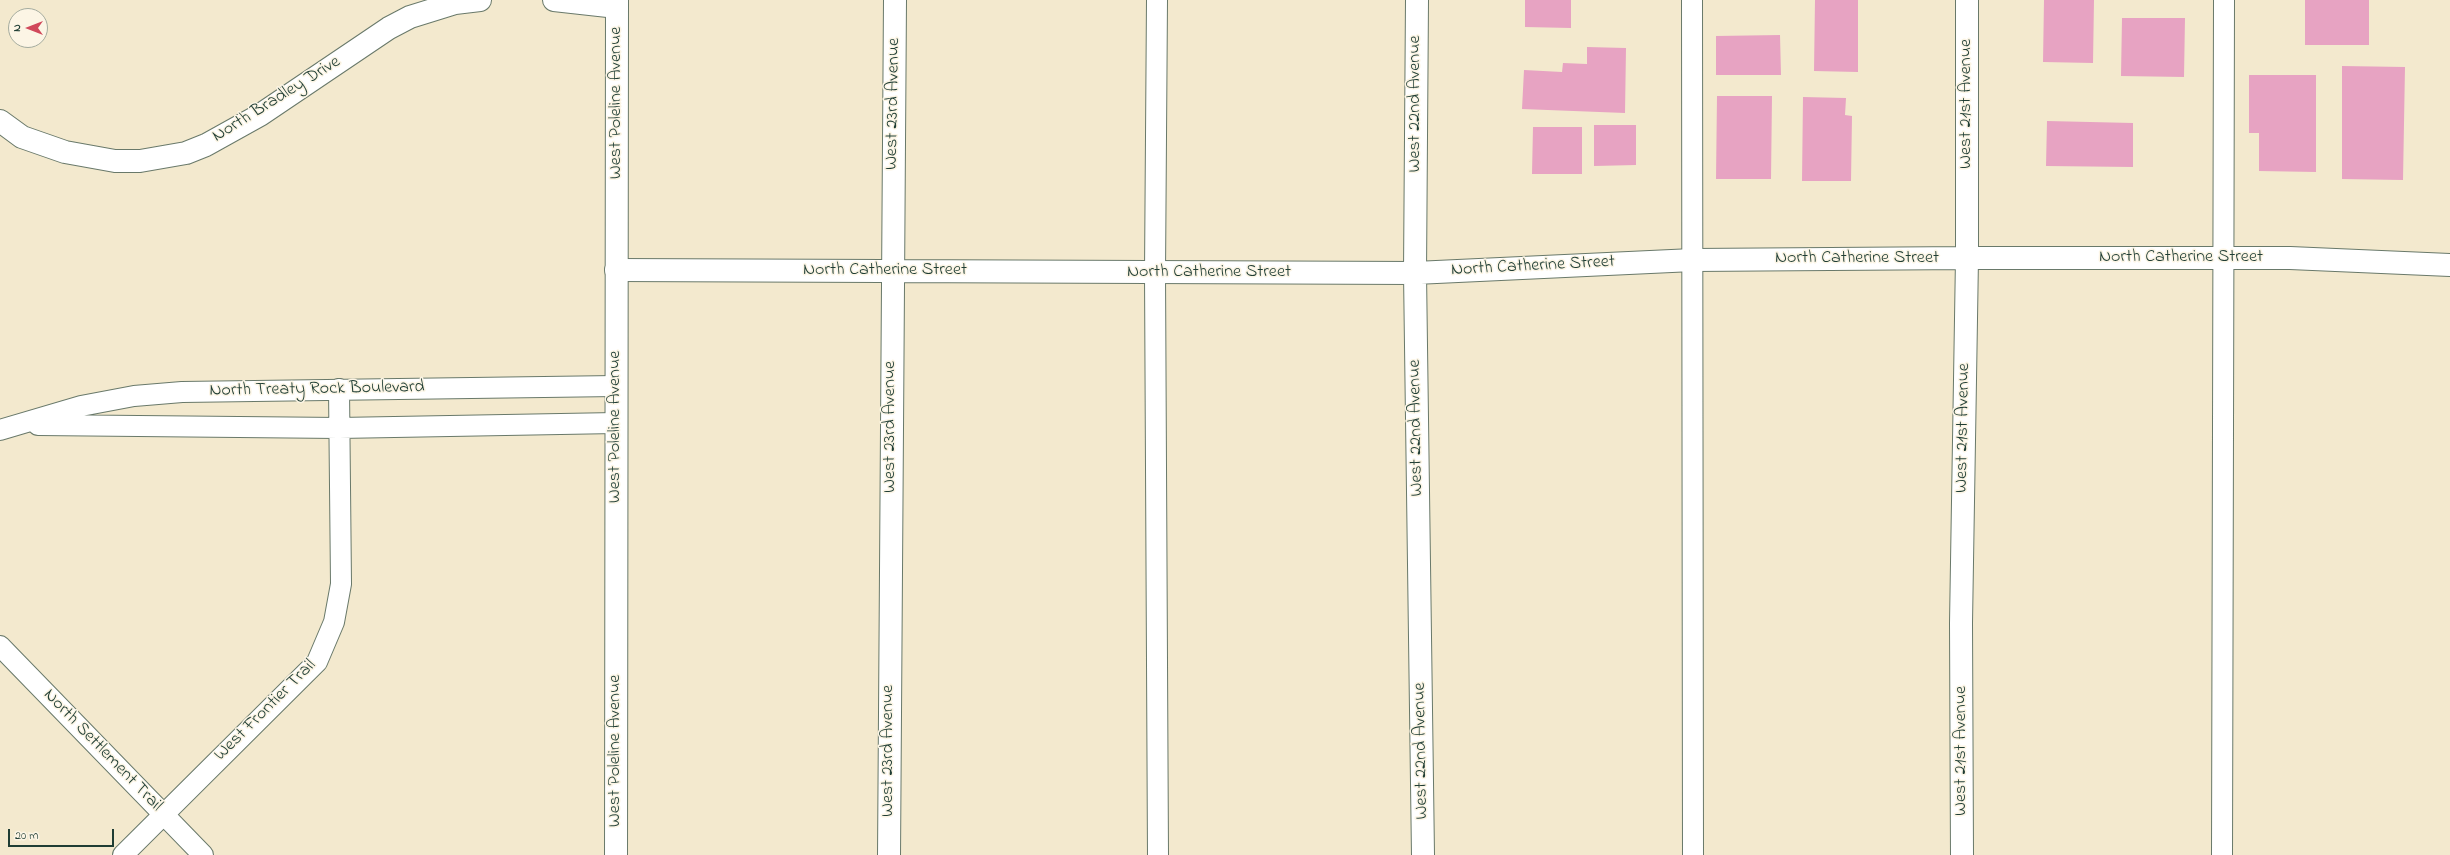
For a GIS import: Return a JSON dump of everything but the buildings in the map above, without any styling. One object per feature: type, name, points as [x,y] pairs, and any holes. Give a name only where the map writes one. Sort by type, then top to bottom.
[{"type":"street","name":"North Bradley Drive","points":[[0,121],[29,140],[65,152],[115,161],[140,161],[186,153],[206,145],[260,115],[389,28],[410,17],[455,3],[480,0]]},
{"type":"street","points":[[554,0],[617,4]]},
{"type":"street","name":"West 23rd Avenue","points":[[889,855],[895,0]]},
{"type":"street","name":"West 22nd Avenue","points":[[1416,0],[1416,273],[1423,855]]},
{"type":"street","name":"West 21st Avenue","points":[[1962,855],[1961,623],[1967,258],[1967,0]]},
{"type":"street","name":"West Poleline Avenue","points":[[616,855],[617,4]]},
{"type":"street","name":"North Catherine Street","points":[[616,270],[1416,273],[1693,260],[1967,258],[2290,258],[2450,264]]},
{"type":"lane","points":[[1157,0],[1155,273],[1158,855]]},
{"type":"lane","points":[[1692,0],[1693,855]]},
{"type":"lane","points":[[2222,855],[2224,0]]},
{"type":"lane","name":"North Treaty Rock Boulevard","points":[[0,430],[81,406],[134,396],[182,392],[616,386]]},
{"type":"lane","name":"West Frontier Trail","points":[[123,855],[317,662],[334,622],[341,584],[339,389]]},
{"type":"lane","name":"North Treaty Rock Boulevard","points":[[22,424],[163,428],[339,428],[616,423]]},
{"type":"lane","name":"North Settlement Trail","points":[[0,646],[203,855]]}]
